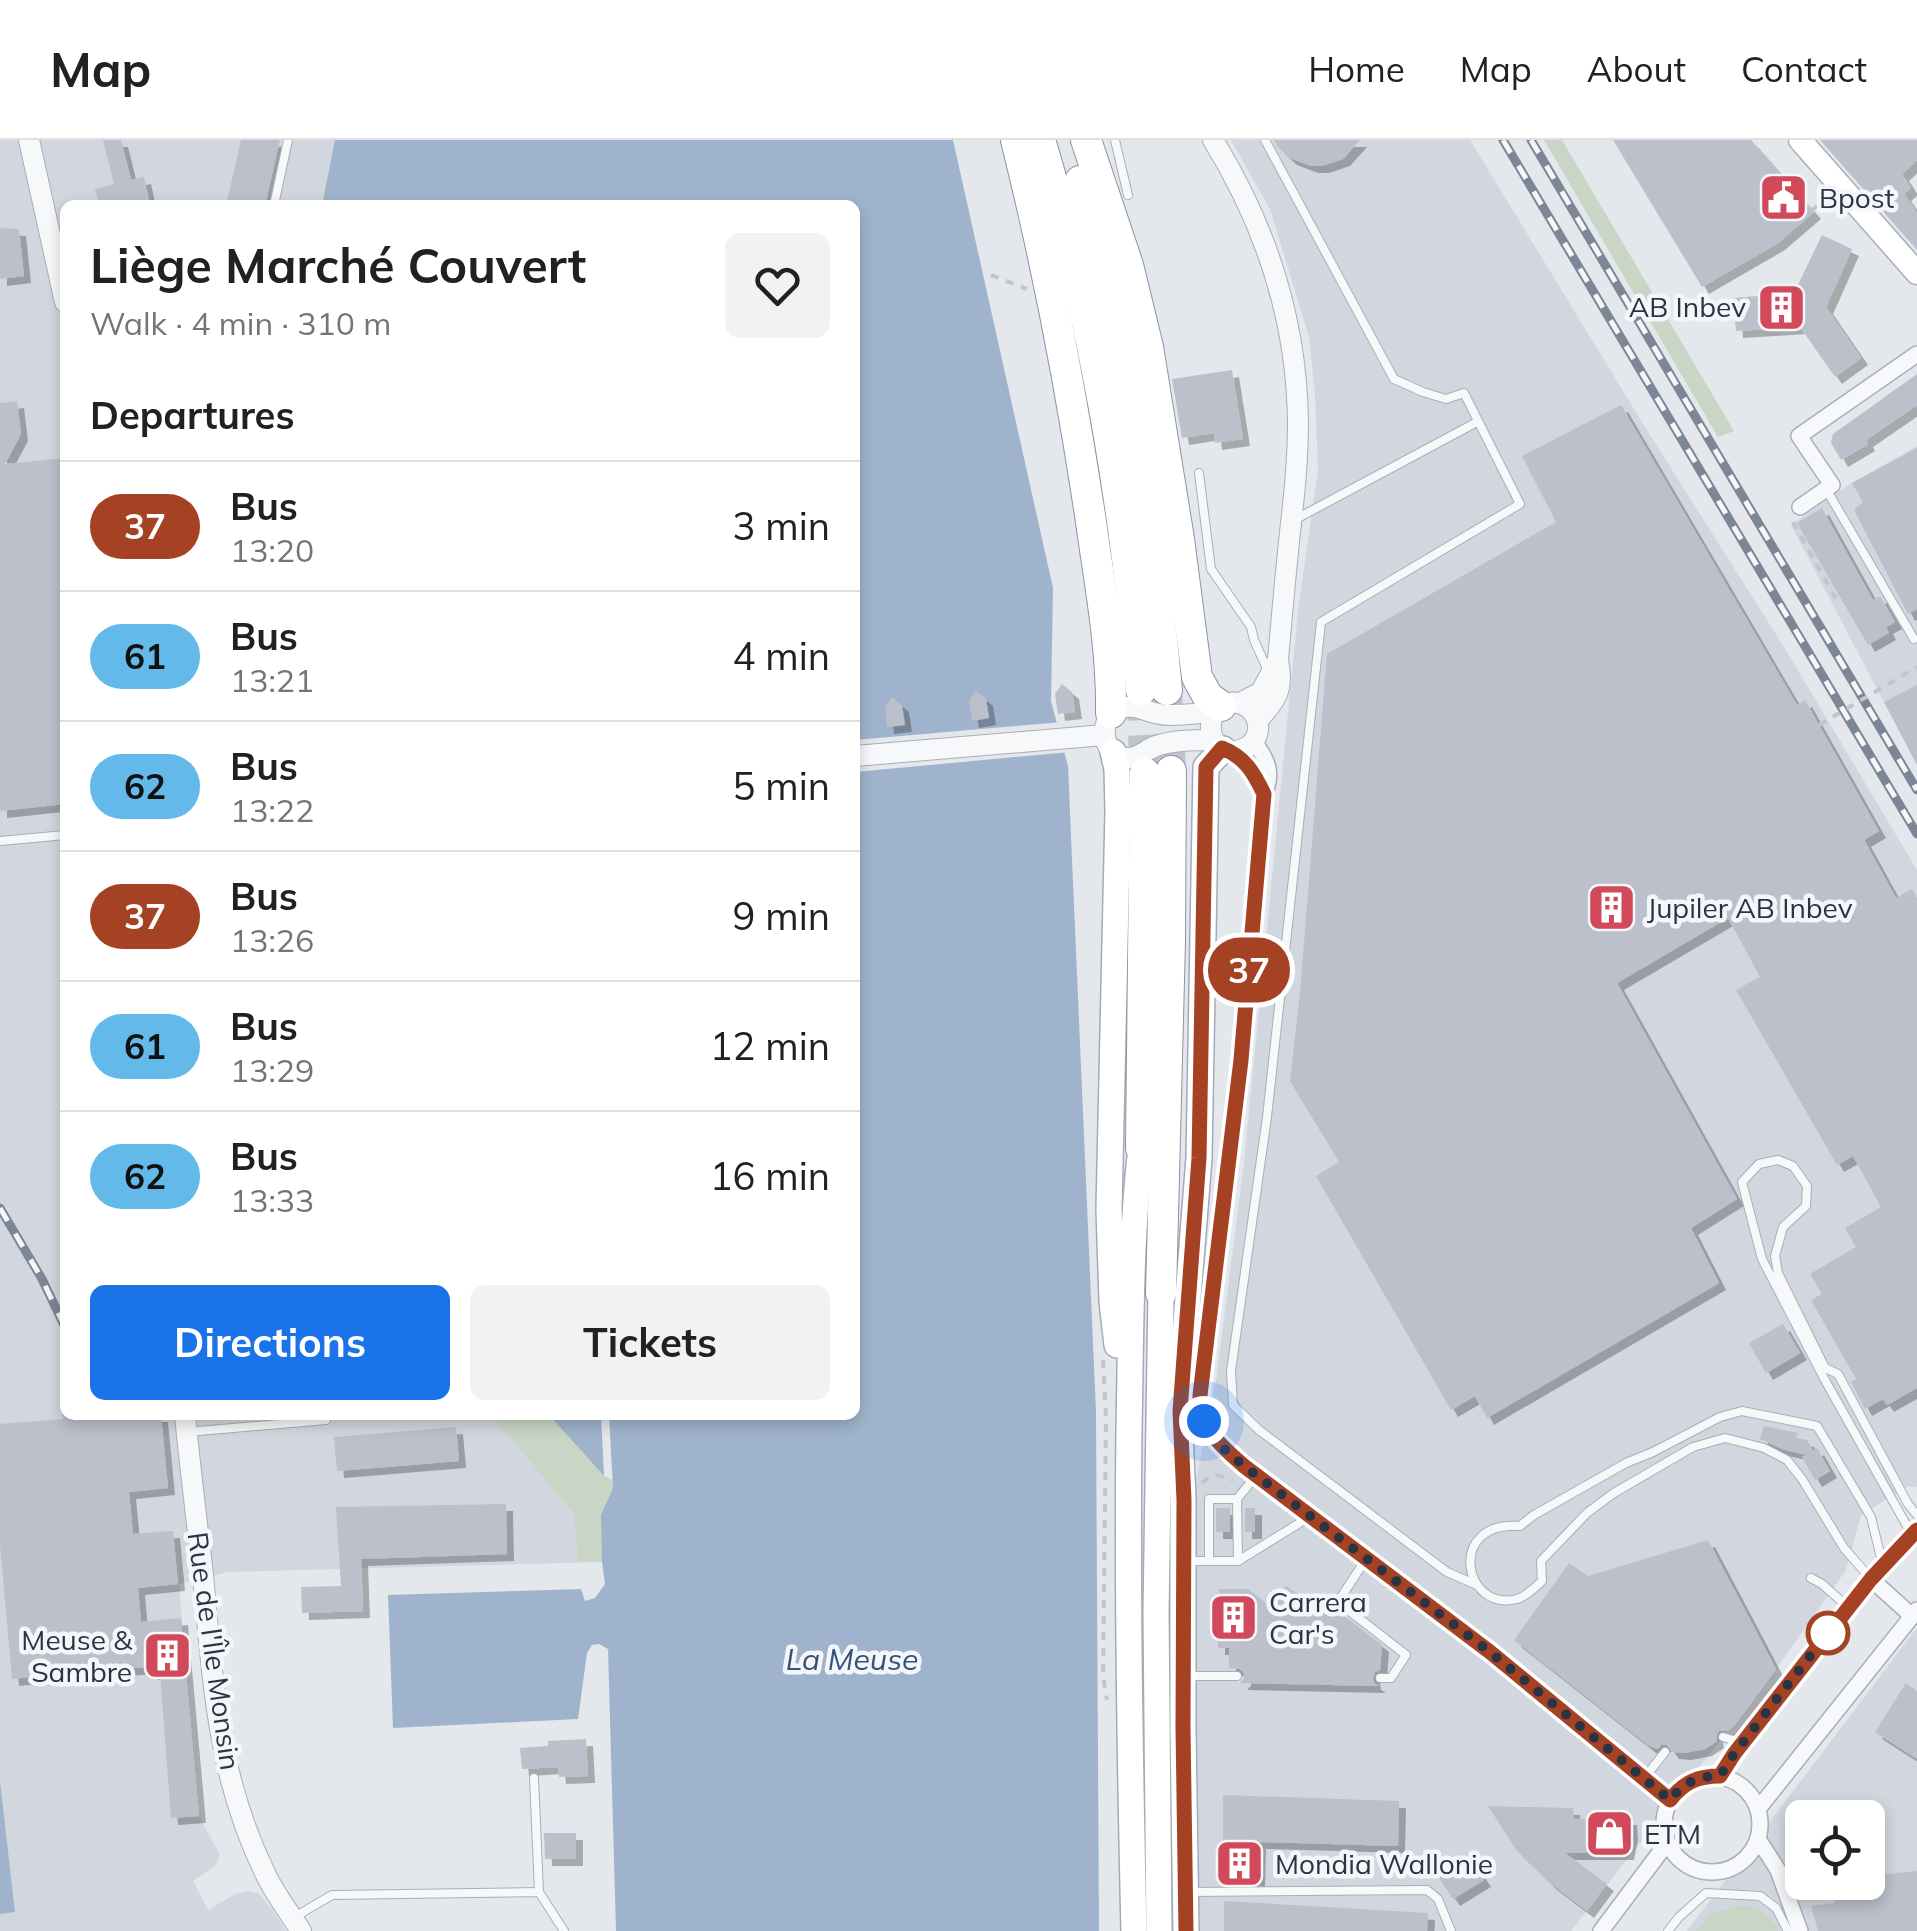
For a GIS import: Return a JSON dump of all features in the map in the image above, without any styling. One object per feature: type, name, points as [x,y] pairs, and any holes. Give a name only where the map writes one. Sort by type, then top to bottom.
[{"type":"highway","points":[[1016,140],[1077,430],[1107,633],[1109,733]]},
{"type":"highway","points":[[1040,140],[1065,228],[1100,392],[1134,612],[1153,698]]},
{"type":"highway","points":[[1068,140],[1106,281],[1130,402],[1157,587],[1153,698]]},
{"type":"highway","points":[[1086,140],[1128,265],[1148,347],[1179,539],[1196,677],[1208,697],[1226,706]]},
{"type":"highway","points":[[1141,1148],[1156,764]]},
{"type":"highway","points":[[1156,764],[1172,867],[1161,1293]]},
{"type":"main road","points":[[1800,140],[1917,272]]},
{"type":"main road","points":[[1109,733],[1117,769],[1118,811],[1110,1224],[1112,1302],[1120,1372],[1120,1467],[1128,1514]]},
{"type":"main road","points":[[1186,1931],[1180,1411],[1199,1158],[1206,767],[1222,747]]},
{"type":"main road","points":[[1134,1931],[1128,1514],[1134,1215],[1141,1148]]},
{"type":"main road","points":[[1141,1148],[1139,1696],[1145,1931]]},
{"type":"main road","points":[[1159,1931],[1156,1613],[1161,1293]]},
{"type":"main road","points":[[1157,1768],[1173,1931]]},
{"type":"street","points":[[29,140],[60,280]]},
{"type":"street","points":[[1153,698],[1178,715],[1226,706],[1261,692],[1274,668],[1291,522],[1298,454],[1298,402],[1285,312],[1256,223],[1212,140]]},
{"type":"street","points":[[1800,507],[1832,485],[1799,436],[1917,354]]},
{"type":"street","points":[[1156,764],[1184,741],[1246,748],[1280,690],[1282,679],[1274,668]]},
{"type":"street","points":[[1109,733],[1122,706],[1138,706],[1153,698]]},
{"type":"street","points":[[1153,698],[1156,764]]},
{"type":"street","points":[[1226,706],[1251,710],[1270,780],[1264,794],[1241,1060],[1200,1395],[1200,1408],[1209,1432],[1256,1475],[1367,1558],[1670,1800]]},
{"type":"street","points":[[1226,706],[1210,720],[1210,728],[1222,747],[1249,766],[1264,794]]},
{"type":"street","points":[[860,756],[1109,733]]},
{"type":"street","points":[[1109,733],[1128,758],[1156,764]]},
{"type":"street","name":"Rue de l'Île Monsin","points":[[186,1424],[221,1744],[239,1812],[266,1876],[297,1924]]},
{"type":"street","points":[[1720,1776],[1871,1579],[1915,1533]]},
{"type":"street","points":[[1758,1810],[1915,1614],[1871,1579]]},
{"type":"street","points":[[1706,1776],[1720,1776],[1744,1788],[1758,1810],[1761,1824],[1750,1855],[1741,1864],[1714,1873],[1699,1872],[1685,1865],[1674,1855],[1663,1828],[1670,1800],[1692,1780],[1706,1776]]},
{"type":"street","points":[[1758,1840],[1778,1870],[1800,1931]]},
{"type":"street","points":[[1602,1931],[1667,1842]]},
{"type":"lane","points":[[275,200],[288,140]]},
{"type":"lane","points":[[1116,140],[1128,195]]},
{"type":"lane","points":[[1265,140],[1394,378],[1446,399],[1464,393],[1520,504],[1321,622],[1267,1116],[1231,1371],[1233,1405],[1259,1430],[1447,1572],[1502,1601],[1521,1599],[1542,1581],[1541,1561],[1587,1513],[1693,1447],[1725,1438],[1764,1448],[1787,1460],[1844,1548],[1871,1579]]},
{"type":"lane","points":[[1291,522],[1477,422]]},
{"type":"lane","points":[[1199,473],[1211,569],[1252,627],[1254,640],[1274,668]]},
{"type":"lane","points":[[1826,489],[1914,640]]},
{"type":"lane","points":[[0,842],[60,836]]},
{"type":"lane","points":[[1915,1533],[1826,1382],[1762,1259],[1742,1182],[1759,1164],[1778,1160],[1793,1166],[1807,1186],[1806,1206],[1783,1227],[1774,1256],[1778,1274],[1825,1368],[1838,1374],[1917,1515]]},
{"type":"lane","points":[[1476,1585],[1469,1566],[1474,1543],[1483,1533],[1502,1524],[1520,1526],[1626,1463],[1720,1417],[1742,1412],[1817,1426],[1871,1517],[1883,1566]]},
{"type":"lane","points":[[186,1424],[326,1420]]},
{"type":"lane","points":[[1238,1560],[1236,1499],[1256,1475]]},
{"type":"lane","points":[[1209,1561],[1210,1499],[1236,1499]]},
{"type":"lane","points":[[1183,1561],[1238,1560],[1311,1516]]},
{"type":"lane","points":[[1367,1558],[1338,1602],[1406,1655],[1390,1678],[1380,1678]]},
{"type":"lane","points":[[1811,1578],[1848,1608]]},
{"type":"lane","points":[[1183,1676],[1237,1676]]},
{"type":"lane","points":[[1723,1736],[1743,1742]]},
{"type":"lane","points":[[1645,1777],[1665,1752]]},
{"type":"lane","points":[[534,1778],[539,1892],[564,1931]]},
{"type":"lane","points":[[1186,1892],[1427,1890],[1438,1899],[1451,1931]]},
{"type":"lane","points":[[297,1924],[332,1895],[539,1892]]},
{"type":"lane","points":[[1668,1931],[1706,1893],[1760,1896],[1776,1908],[1788,1931]]},
{"type":"path","points":[[1800,507],[1788,512],[1836,599]]},
{"type":"path","points":[[1819,725],[1917,667]]},
{"type":"shaded area","points":[[0,140],[335,140],[323,200],[60,200],[60,1420],[554,1420],[612,1480],[613,1488],[601,1515],[602,1562],[228,1572],[179,1584],[199,1816],[220,1855],[216,1865],[193,1881],[208,1910],[235,1894],[258,1893],[286,1931],[0,1931],[0,1914],[15,1911],[0,1781]]},
{"type":"shaded area","points":[[1231,140],[1470,140],[1784,647],[1917,870],[1917,1487],[1907,1487],[1861,1515],[1846,1570],[1776,1669],[1571,1931],[1200,1931],[1193,1494],[1216,1381],[1244,1163],[1298,611],[1318,469],[1309,337],[1270,209]]},
{"type":"shaded area","points":[[1917,446],[1917,765],[1791,525],[1852,483]]},
{"type":"shaded area","points":[[1917,1628],[1917,1931],[1687,1931],[1785,1802],[1785,1900],[1885,1900],[1885,1800],[1786,1800]]},
{"type":"green space","points":[[1544,140],[1562,140],[1734,431],[1718,437]]},
{"type":"green space","points":[[495,1420],[554,1420],[612,1480],[613,1488],[601,1515],[602,1562],[578,1562],[574,1513]]},
{"type":"green space","points":[[1743,1905],[1764,1914],[1779,1931],[1696,1931],[1711,1914]]},
{"type":"water","name":"La Meuse","points":[[335,140],[953,140],[1053,588],[1051,701],[1068,766],[1096,1413],[1099,1931],[616,1931],[608,1649],[599,1644],[592,1645],[587,1653],[578,1719],[393,1728],[388,1595],[581,1589],[585,1601],[595,1598],[605,1584],[601,1515],[613,1488],[609,1420],[860,1420],[860,200],[323,200]]},
{"type":"water","points":[[554,1420],[601,1420],[604,1476]]},
{"type":"water","points":[[0,1781],[15,1912],[0,1914]]},
{"type":"pier","points":[[1062,722],[1070,752],[860,772],[860,740]]},
{"type":"building","points":[[103,140],[121,140],[131,180],[144,177],[149,200],[98,200],[95,189],[114,184]]},
{"type":"building","points":[[241,140],[280,140],[266,200],[227,200]]},
{"type":"building","points":[[1274,140],[1360,140],[1343,159],[1311,166],[1290,158]]},
{"type":"building","points":[[1613,140],[1751,140],[1814,212],[1778,243],[1702,287]]},
{"type":"building","points":[[1820,140],[1917,140],[1917,160],[1902,174],[1911,188],[1904,194],[1917,213],[1917,250]]},
{"type":"building","points":[[0,228],[19,229],[24,276],[0,279]]},
{"type":"building","name":"AB Inbev","points":[[1822,235],[1852,249],[1826,307],[1861,358],[1835,377],[1800,327],[1736,331],[1733,298],[1794,293]]},
{"type":"building","points":[[1232,370],[1243,439],[1215,443],[1214,433],[1182,438],[1172,379]]},
{"type":"building","points":[[1917,374],[1917,405],[1841,460],[1831,443],[1833,434]]},
{"type":"building","points":[[17,401],[21,434],[5,464],[60,458],[60,805],[0,811],[0,403]]},
{"type":"building","name":"Jupiler AB Inbev","points":[[1621,405],[1797,705],[1805,700],[1879,831],[1864,840],[1896,898],[1912,889],[1917,898],[1917,1388],[1887,1405],[1883,1399],[1865,1409],[1851,1382],[1856,1379],[1811,1300],[1822,1294],[1810,1274],[1856,1247],[1845,1228],[1881,1207],[1853,1156],[1837,1165],[1736,990],[1760,977],[1728,918],[1617,983],[1737,1199],[1691,1228],[1719,1283],[1487,1418],[1475,1396],[1451,1410],[1316,1176],[1339,1162],[1290,1081],[1327,654],[1556,522],[1522,456]]},
{"type":"building","points":[[1917,448],[1917,609],[1908,614],[1854,510],[1863,502],[1852,483]]},
{"type":"building","points":[[1822,508],[1873,600],[1880,596],[1895,622],[1886,627],[1889,633],[1868,645],[1797,523]]},
{"type":"building","points":[[1062,684],[1072,692],[1075,712],[1058,714],[1055,694]]},
{"type":"building","points":[[1917,685],[1917,765],[1884,702]]},
{"type":"building","points":[[976,691],[986,699],[989,718],[972,721],[969,700]]},
{"type":"building","points":[[892,697],[902,705],[905,725],[887,727],[885,707]]},
{"type":"building","points":[[1783,1324],[1800,1353],[1766,1373],[1749,1343]]},
{"type":"building","points":[[60,1419],[161,1420],[168,1488],[129,1492],[133,1534],[173,1531],[178,1584],[138,1588],[141,1622],[181,1618],[199,1816],[171,1818],[160,1672],[151,1673],[151,1667],[12,1679],[0,1545],[0,1424]]},
{"type":"building","points":[[1764,1426],[1798,1433],[1796,1438],[1807,1440],[1813,1451],[1817,1448],[1830,1471],[1815,1480],[1802,1457],[1806,1455],[1760,1439]]},
{"type":"building","points":[[456,1427],[459,1461],[337,1471],[334,1437]]},
{"type":"building","points":[[506,1504],[507,1554],[361,1559],[363,1611],[302,1613],[301,1587],[341,1586],[336,1507]]},
{"type":"building","points":[[1216,1508],[1230,1508],[1230,1532],[1216,1532]]},
{"type":"building","points":[[1245,1508],[1255,1508],[1255,1532],[1245,1532]]},
{"type":"building","points":[[1708,1540],[1776,1669],[1736,1723],[1728,1731],[1719,1731],[1717,1741],[1705,1749],[1684,1753],[1672,1752],[1667,1745],[1658,1749],[1649,1746],[1514,1640],[1569,1563],[1588,1576]]},
{"type":"building","points":[[1286,1586],[1321,1610],[1326,1602],[1382,1645],[1380,1670],[1373,1677],[1379,1686],[1240,1683],[1244,1673],[1229,1668],[1229,1648],[1218,1648],[1219,1589],[1248,1589],[1271,1607]]},
{"type":"building","points":[[1906,1683],[1917,1691],[1917,1759],[1875,1732]]},
{"type":"building","points":[[586,1739],[588,1776],[559,1777],[558,1767],[522,1769],[520,1748],[548,1746],[548,1741]]},
{"type":"building","points":[[1223,1795],[1399,1801],[1398,1846],[1259,1842],[1258,1880],[1254,1884],[1228,1884],[1223,1879]]},
{"type":"building","points":[[1488,1806],[1573,1808],[1574,1819],[1630,1818],[1627,1853],[1565,1853],[1607,1884],[1587,1911],[1517,1851]]},
{"type":"building","points":[[544,1833],[576,1833],[576,1859],[545,1859]]},
{"type":"building","points":[[1468,1855],[1484,1880],[1453,1899],[1437,1875]]},
{"type":"building","points":[[1917,1871],[1917,1931],[1818,1931],[1811,1906],[1835,1900],[1885,1900],[1885,1874]]},
{"type":"building","points":[[1224,1901],[1428,1913],[1427,1931],[1224,1931]]},
{"type":"tunnel","points":[[1141,690],[1145,773]]},
{"type":"tunnel","points":[[1167,690],[1171,771]]},
{"type":"railway","points":[[1503,140],[1917,834]]},
{"type":"railway","points":[[1531,140],[1917,790]]},
{"type":"railway","points":[[0,1208],[60,1317]]},
{"type":"bus line","name":"37","points":[[1186,1931],[1180,1411],[1199,1158],[1206,767],[1222,748],[1249,766],[1264,794],[1241,1060],[1200,1395],[1204,1421],[1216,1442],[1490,1652],[1670,1800],[1692,1780],[1720,1776],[1871,1579],[1917,1530]]},
{"type":"place","name":"Bpost","points":[[1784,198]]},
{"type":"place","name":"AB Inbev","points":[[1781,307]]},
{"type":"place","name":"Jupiler AB Inbev","points":[[1612,908]]},
{"type":"place","name":"Carrera Car's","points":[[1234,1618]]},
{"type":"place","name":"Meuse & Sambre","points":[[167,1656]]},
{"type":"place","name":"ETM","points":[[1609,1834]]},
{"type":"place","name":"Mondia Wallonie","points":[[1240,1864]]},
{"type":"route","points":[[1204,1421],[1216,1442],[1244,1466],[1490,1652],[1670,1800],[1692,1780],[1720,1776],[1828,1633]]}]
